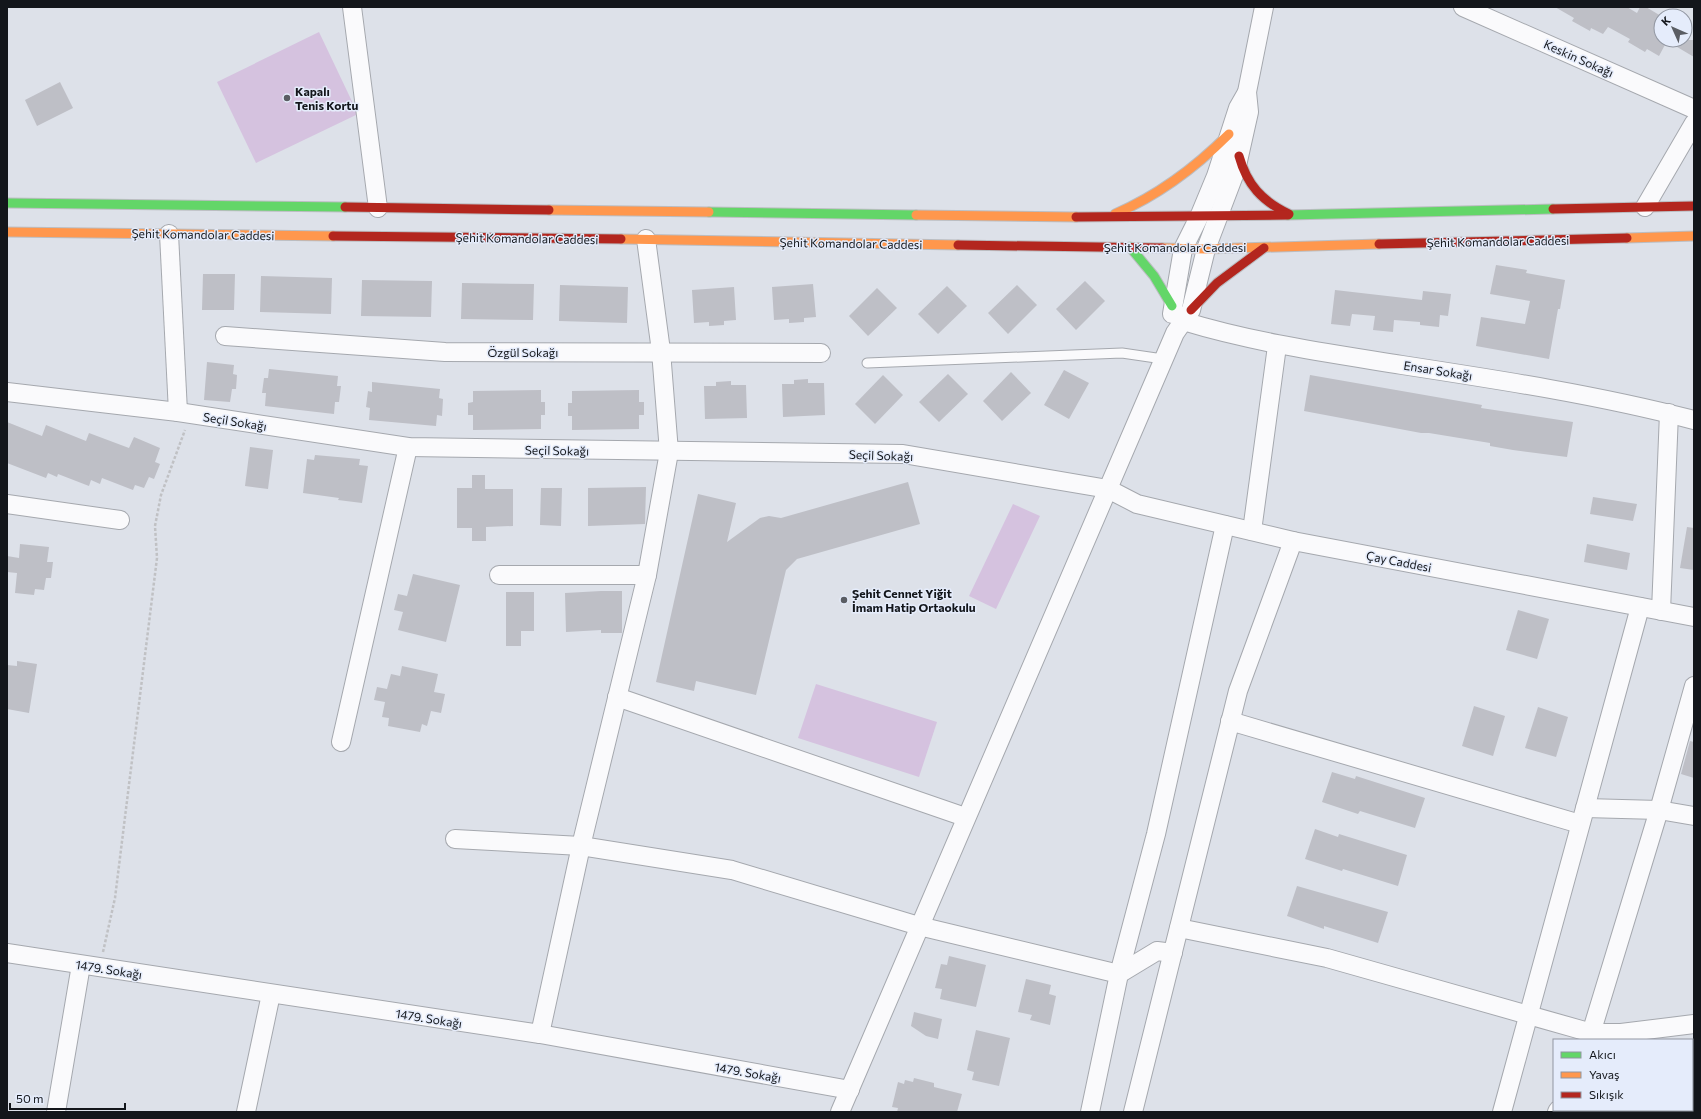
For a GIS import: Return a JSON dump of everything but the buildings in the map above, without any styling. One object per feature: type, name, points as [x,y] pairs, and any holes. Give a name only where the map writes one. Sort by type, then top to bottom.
[{"type":"main road","points":[[1108,217],[1130,208],[1170,185],[1200,163],[1229,134]]},
{"type":"main road","points":[[1239,156],[1246,180],[1253,189],[1269,204],[1290,215]]},
{"type":"main road","points":[[7,203],[1108,217],[1218,217],[1694,206]]},
{"type":"main road","name":"Şehit Komandolar Caddesi","points":[[7,232],[646,239],[1183,249],[1694,236]]},
{"type":"main road","points":[[1130,247],[1154,276],[1172,306]]},
{"type":"main road","points":[[1183,321],[1217,283],[1264,248]]},
{"type":"street","points":[[352,7],[378,208]]},
{"type":"street","points":[[840,1112],[965,817],[1108,490],[1163,359],[1183,321],[1206,249],[1231,185],[1239,156],[1249,112],[1247,92],[1264,7]]},
{"type":"street","name":"Keskin Sokağı","points":[[1463,7],[1694,109]]},
{"type":"street","points":[[1183,321],[1172,306],[1183,249],[1216,176],[1238,108],[1247,92]]},
{"type":"street","points":[[1645,207],[1694,124]]},
{"type":"street","points":[[169,234],[184,413]]},
{"type":"street","points":[[540,1034],[581,846],[647,575],[669,452],[661,351],[646,239]]},
{"type":"street","name":"Ensar Sokağı","points":[[1183,321],[1221,333],[1277,346],[1536,386],[1670,413],[1694,420]]},
{"type":"street","name":"Özgül Sokağı","points":[[225,336],[445,352],[661,351],[821,353]]},
{"type":"street","points":[[1252,531],[1277,346]]},
{"type":"street","name":"Seçil Sokağı","points":[[7,392],[184,413],[408,447],[669,452],[903,454],[1108,490]]},
{"type":"street","points":[[1661,611],[1670,413]]},
{"type":"street","points":[[341,742],[408,447]]},
{"type":"street","name":"Çay Caddesi","points":[[1108,490],[1137,504],[1293,541],[1694,617]]},
{"type":"street","points":[[7,504],[120,520]]},
{"type":"street","points":[[1090,1112],[1120,974],[1156,834],[1226,525]]},
{"type":"street","points":[[1133,1112],[1238,691],[1293,541]]},
{"type":"street","points":[[499,575],[647,575]]},
{"type":"street","points":[[1502,1112],[1640,607]]},
{"type":"street","points":[[1591,1036],[1659,810],[1694,686]]},
{"type":"street","points":[[618,697],[965,817]]},
{"type":"street","points":[[1230,721],[1583,816],[1659,810],[1694,816]]},
{"type":"street","points":[[455,840],[581,846],[732,870],[919,926],[1120,974],[1157,951],[1173,953]]},
{"type":"street","points":[[1179,928],[1327,958],[1529,1014],[1591,1036],[1694,1024]]},
{"type":"street","name":"1479. Sokağı","points":[[7,953],[540,1034],[850,1090]]},
{"type":"street","points":[[56,1112],[81,965]]},
{"type":"street","points":[[246,1112],[271,994]]},
{"type":"lane","points":[[867,363],[1122,353],[1163,359]]},
{"type":"path","points":[[100,968],[116,890],[157,558],[155,526],[161,495],[184,413]]},
{"type":"shaded area","name":"Kapalı Tenis Kortu","points":[[319,32],[358,114],[256,163],[217,82]]},
{"type":"shaded area","points":[[1013,504],[1040,516],[996,609],[969,596]]},
{"type":"shaded area","points":[[816,684],[937,722],[919,777],[798,738]]},
{"type":"traffic: fast","points":[[7,203],[345,207]]},
{"type":"traffic: fast","points":[[1288,215],[1553,209]]},
{"type":"traffic: fast","points":[[709,212],[916,215]]},
{"type":"traffic: fast","points":[[1130,247],[1154,276],[1172,306]]},
{"type":"traffic: slow","points":[[1115,214],[1131,207],[1176,180],[1229,134]]},
{"type":"traffic: slow","points":[[549,210],[709,212]]},
{"type":"traffic: slow","points":[[916,215],[1076,217]]},
{"type":"traffic: slow","points":[[7,232],[333,236]]},
{"type":"traffic: slow","points":[[1627,238],[1694,236]]},
{"type":"traffic: slow","points":[[621,239],[958,245]]},
{"type":"traffic: slow","points":[[1162,248],[1206,249],[1379,244]]},
{"type":"traffic: jam","points":[[1239,156],[1251,184],[1263,198],[1289,214]]},
{"type":"traffic: jam","points":[[1553,209],[1694,206]]},
{"type":"traffic: jam","points":[[345,207],[549,210]]},
{"type":"traffic: jam","points":[[1076,217],[1288,215]]},
{"type":"traffic: jam","points":[[333,236],[621,239]]},
{"type":"traffic: jam","points":[[1379,244],[1627,238]]},
{"type":"traffic: jam","points":[[958,245],[1162,248]]},
{"type":"traffic: jam","points":[[1191,310],[1217,283],[1264,248]]},
{"type":"place","name":"Kapalı Tenis Kortu","points":[[287,98]]},
{"type":"place","name":"Şehit Cennet Yiğit İmam Hatip Ortaokulu","points":[[844,600]]}]
